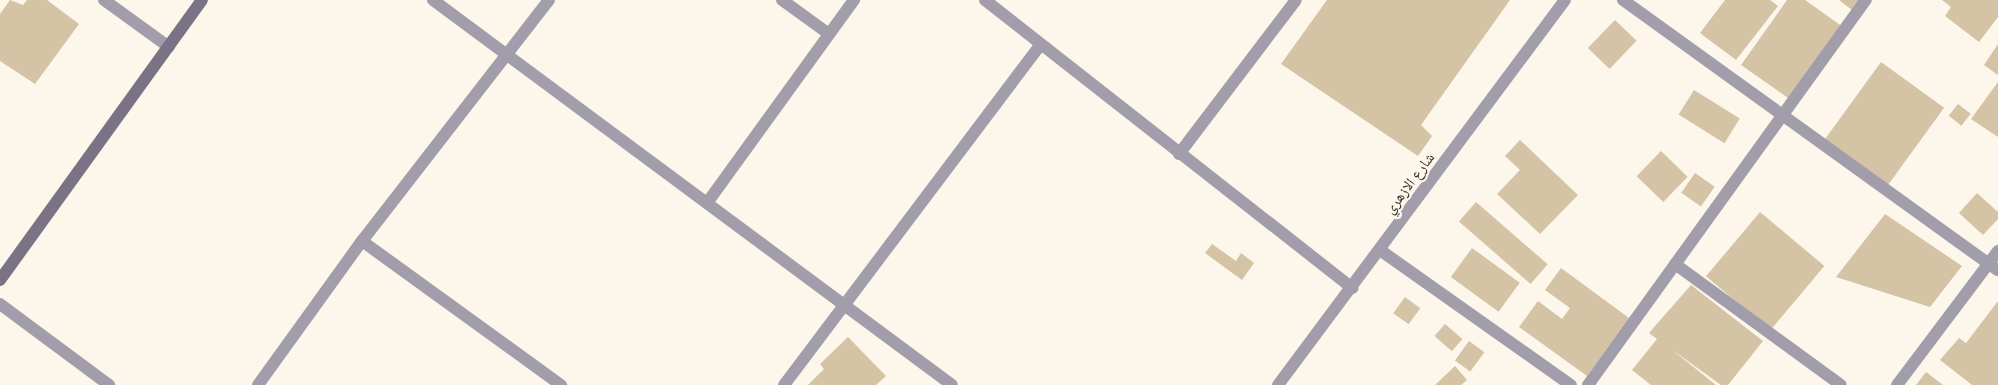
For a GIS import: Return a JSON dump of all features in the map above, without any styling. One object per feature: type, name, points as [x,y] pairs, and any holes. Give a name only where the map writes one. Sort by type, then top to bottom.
[{"type":"street","points":[[104,0],[169,47]]},
{"type":"street","points":[[0,280],[202,0]]},
{"type":"street","points":[[433,0],[509,54],[707,203],[848,304],[952,385]]},
{"type":"street","points":[[258,385],[362,241],[509,54],[549,0]]},
{"type":"street","points":[[782,0],[829,34]]},
{"type":"street","points":[[707,203],[854,0]]},
{"type":"street","points":[[985,0],[1352,288]]},
{"type":"street","points":[[1179,154],[1296,0]]},
{"type":"street","name":"شارع الازهري","points":[[1278,385],[1565,0]]},
{"type":"street","points":[[1623,0],[1782,116],[1994,266]]},
{"type":"street","points":[[1588,385],[1866,0]]},
{"type":"street","points":[[784,385],[848,304],[1040,45]]},
{"type":"street","points":[[362,241],[561,385]]},
{"type":"street","points":[[1380,250],[1571,385]]},
{"type":"street","points":[[1897,385],[1994,266],[1998,251]]},
{"type":"street","points":[[1675,264],[1841,385]]},
{"type":"street","points":[[0,304],[109,385]]},
{"type":"building","points":[[10,0],[23,5],[27,0],[47,0],[79,24],[35,84],[0,61],[0,14]]},
{"type":"building","points":[[1327,0],[1510,0],[1421,125],[1432,136],[1418,156],[1281,64]]},
{"type":"building","points":[[1725,0],[1770,0],[1778,6],[1736,60],[1700,33]]},
{"type":"building","points":[[1787,0],[1805,0],[1843,27],[1791,100],[1741,65]]},
{"type":"building","points":[[1839,0],[1859,0],[1852,10]]},
{"type":"building","points":[[1942,0],[1998,0],[1998,17],[1979,42],[1945,16],[1951,7]]},
{"type":"building","points":[[1615,20],[1637,41],[1609,69],[1588,48]]},
{"type":"building","points":[[1998,44],[1998,75],[1984,65]]},
{"type":"building","points":[[1881,62],[1944,108],[1887,186],[1824,140]]},
{"type":"building","points":[[1998,82],[1998,137],[1971,119]]},
{"type":"building","points":[[1694,90],[1740,119],[1724,143],[1679,115]]},
{"type":"building","points":[[1958,104],[1971,114],[1961,126],[1949,116]]},
{"type":"building","points":[[1520,140],[1578,195],[1540,234],[1497,194],[1520,170],[1505,156]]},
{"type":"building","points":[[1661,151],[1688,177],[1663,202],[1637,176]]},
{"type":"building","points":[[1695,173],[1715,187],[1701,206],[1681,193]]},
{"type":"building","points":[[1977,193],[1998,212],[1998,219],[1983,235],[1959,213]]},
{"type":"building","points":[[1476,202],[1548,264],[1531,284],[1459,222]]},
{"type":"building","points":[[1760,212],[1824,266],[1770,330],[1706,276]]},
{"type":"building","points":[[1885,214],[1962,266],[1930,307],[1836,277]]},
{"type":"building","points":[[1212,244],[1236,261],[1241,253],[1254,263],[1242,280],[1205,253]]},
{"type":"building","points":[[1472,248],[1520,283],[1499,312],[1451,277]]},
{"type":"building","points":[[1561,268],[1629,318],[1587,376],[1519,327],[1538,301],[1562,319],[1570,308],[1545,290]]},
{"type":"building","points":[[1691,285],[1763,341],[1728,385],[1721,385],[1671,349],[1716,385],[1651,385],[1632,370],[1657,339],[1649,333]]},
{"type":"building","points":[[1405,297],[1420,308],[1409,324],[1393,313]]},
{"type":"building","points":[[1998,301],[1998,385],[1972,385],[1940,360],[1959,338],[1966,343]]},
{"type":"building","points":[[1445,324],[1462,339],[1452,351],[1435,336]]},
{"type":"building","points":[[848,337],[886,376],[876,385],[808,385],[824,369],[820,364]]},
{"type":"building","points":[[1469,341],[1484,352],[1470,372],[1455,360]]},
{"type":"building","points":[[1455,366],[1467,380],[1461,385],[1435,385]]},
{"type":"building","points":[[1926,372],[1943,385],[1916,385]]}]
